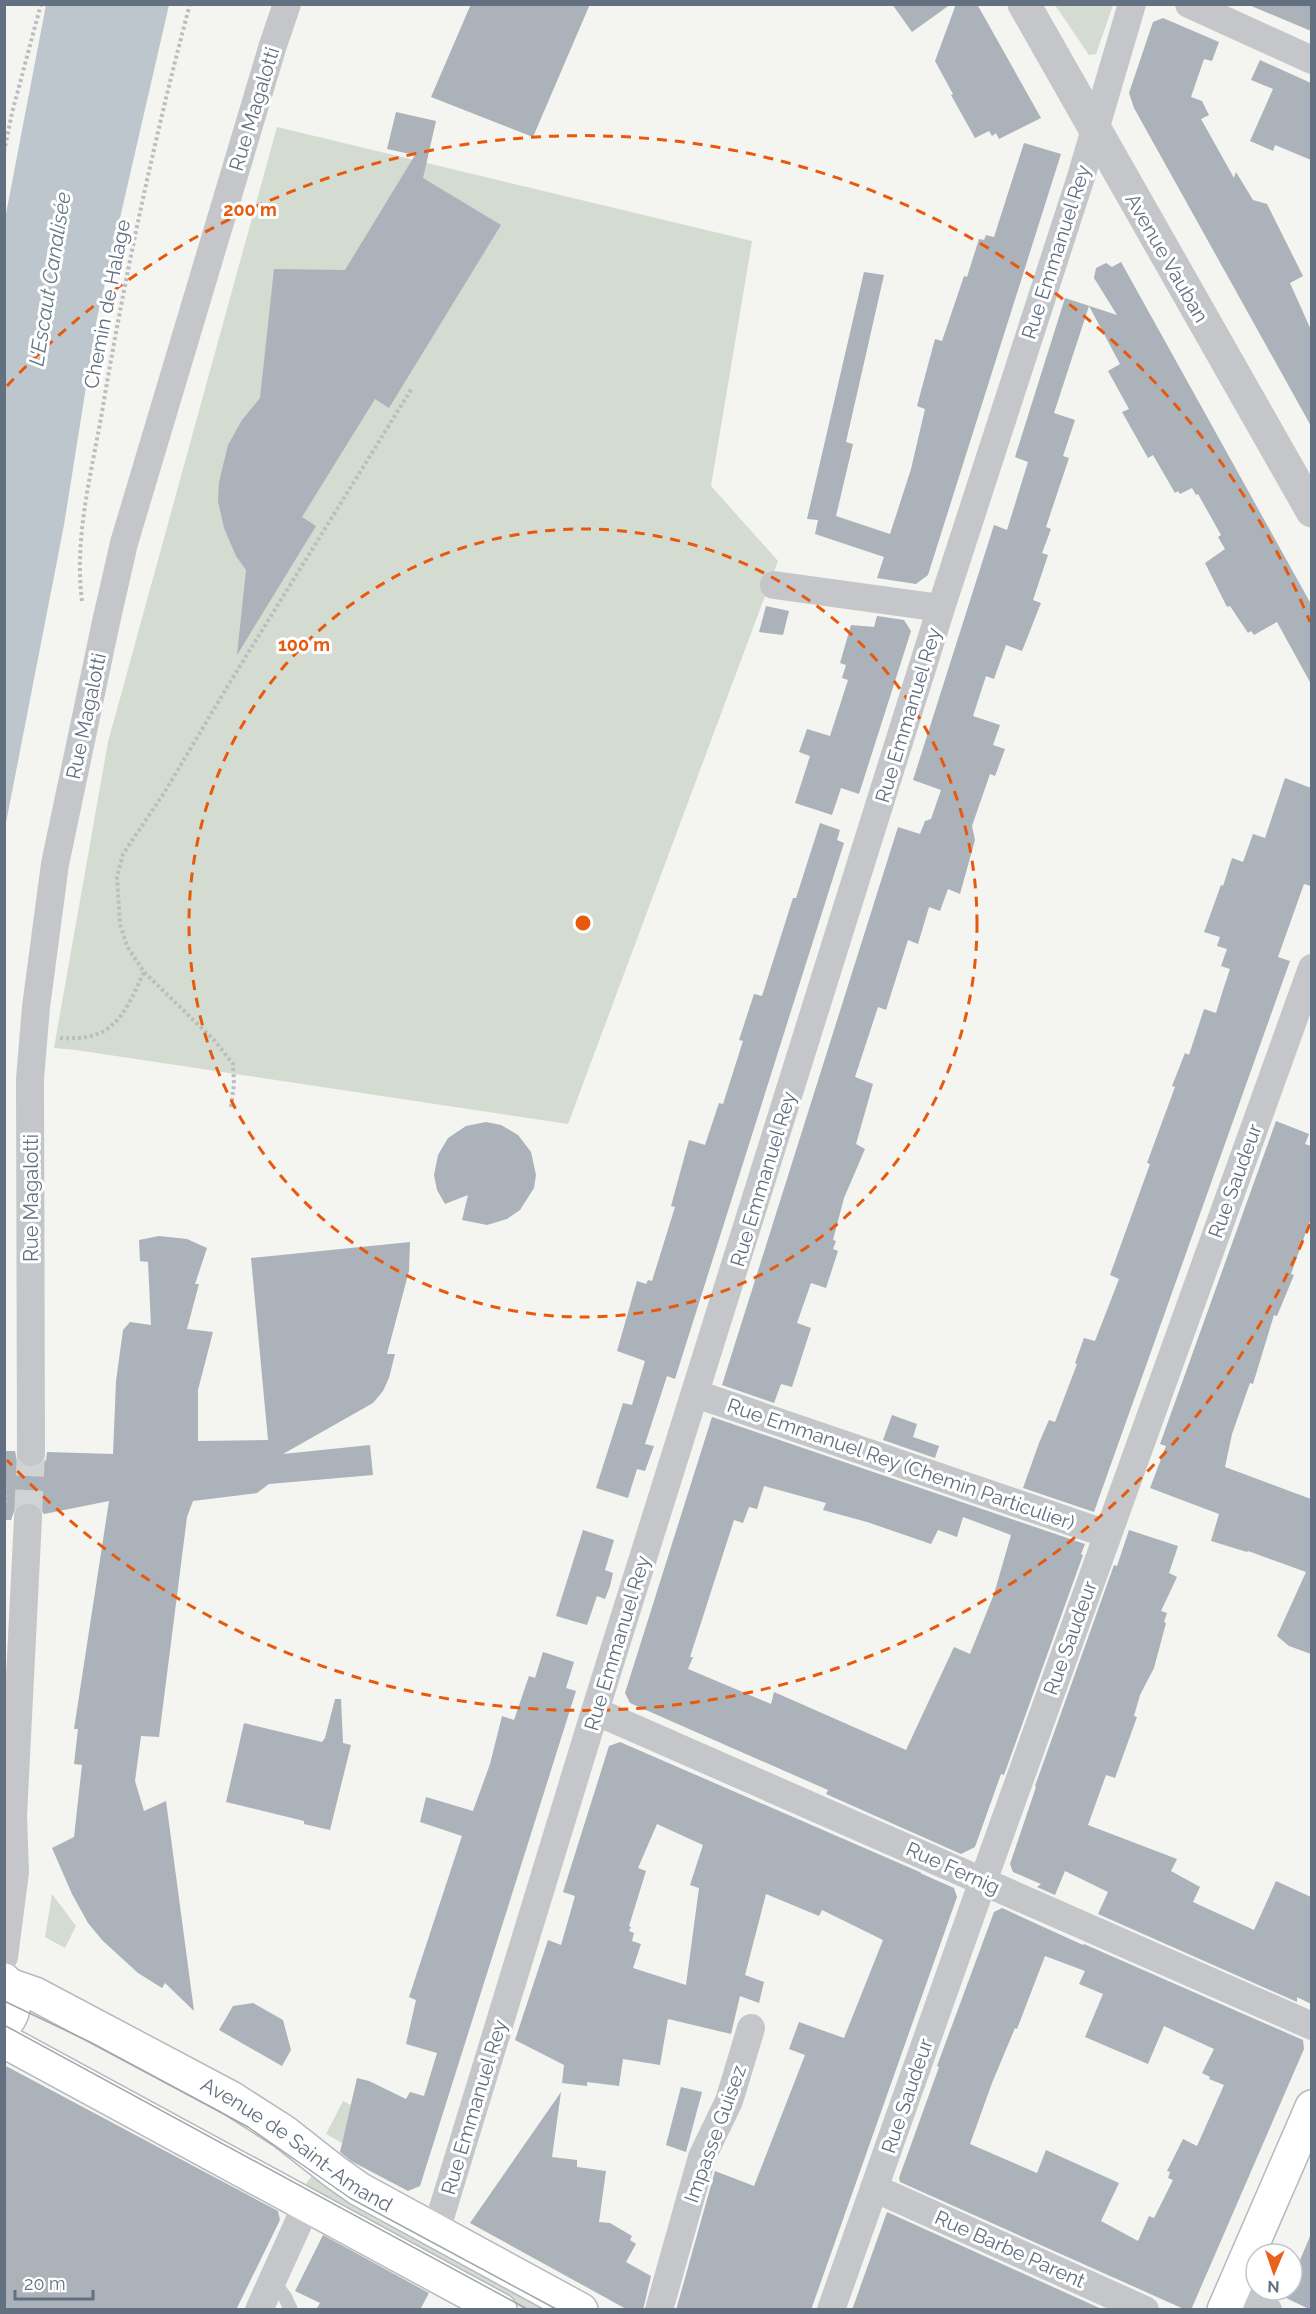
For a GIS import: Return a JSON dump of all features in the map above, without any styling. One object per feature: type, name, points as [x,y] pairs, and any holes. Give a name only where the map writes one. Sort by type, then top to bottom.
[{"type":"main road","name":"Avenue de Saint-Amand","points":[[6,1974],[29,1991],[231,2098],[284,2132],[346,2181],[581,2310]]},
{"type":"main road","points":[[4,2025],[11,2018],[14,2005],[6,1974]]},
{"type":"main road","name":"Avenue de Saint-Amand","points":[[4,2041],[500,2310]]},
{"type":"main road","points":[[1266,2242],[1311,2107]]},
{"type":"main road","points":[[1276,2242],[1311,2158]]},
{"type":"street","name":"Rue Magalotti","points":[[31,1452],[30,1079],[46,923],[55,864],[117,573],[287,4]]},
{"type":"street","name":"Avenue Vauban","points":[[1024,4],[1311,511]]},
{"type":"street","name":"Rue Emmanuel Rey","points":[[436,2231],[595,1711],[1132,4]]},
{"type":"street","points":[[1189,4],[1311,60]]},
{"type":"street","points":[[774,585],[941,608]]},
{"type":"street","name":"Rue Saudeur","points":[[831,2310],[1311,968]]},
{"type":"street","name":"Rue Emmanuel Rey (Chemin Particulier)","points":[[696,1394],[1107,1534]]},
{"type":"street","points":[[6,1974],[15,1872],[14,1816],[28,1518]]},
{"type":"street","name":"Rue Fernig","points":[[595,1711],[1311,2026]]},
{"type":"street","points":[[4,1857],[14,1816]]},
{"type":"street","name":"Impasse Guisez","points":[[659,2310],[702,2157],[729,2101],[751,2028]]},
{"type":"street","name":"Rue Barbe Parent","points":[[874,2188],[1145,2310]]},
{"type":"street","points":[[259,2310],[307,2204]]},
{"type":"lane","points":[[272,2280],[285,2297],[291,2310]]},
{"type":"path","points":[[4,152],[41,4]]},
{"type":"path","name":"Chemin de Halage","points":[[82,602],[78,571],[81,531],[116,327],[154,148],[190,4]]},
{"type":"path","points":[[231,1107],[234,1084],[233,1064],[215,1041],[144,972],[127,946],[120,924],[117,877],[123,854],[164,793],[412,388]]},
{"type":"path","points":[[33,1036],[82,1040],[108,1030],[126,1011],[144,972]]},
{"type":"shaded area","points":[[1055,5],[1113,5],[1096,54],[1089,55]]},
{"type":"shaded area","points":[[277,127],[752,241],[711,486],[778,561],[568,1124],[54,1048],[108,742]]},
{"type":"shaded area","points":[[52,1894],[76,1926],[65,1948],[45,1937]]},
{"type":"shaded area","points":[[343,2101],[351,2105],[342,2143],[326,2134]]},
{"type":"shaded area","points":[[316,2170],[563,2309],[524,2309],[302,2189]]},
{"type":"water","name":"L'Escaut Canalisée","points":[[46,5],[169,5],[97,318],[64,525],[5,828],[5,219]]},
{"type":"building","points":[[471,4],[590,4],[533,137],[431,97]]},
{"type":"building","points":[[892,4],[951,4],[912,32]]},
{"type":"building","points":[[956,4],[977,4],[1041,118],[999,139],[996,133],[992,136],[989,131],[975,138],[935,61]]},
{"type":"building","points":[[1311,4],[1311,31],[1249,5]]},
{"type":"building","points":[[1163,18],[1219,42],[1212,61],[1204,59],[1191,97],[1202,101],[1209,115],[1201,119],[1234,178],[1236,172],[1253,200],[1267,204],[1303,276],[1290,283],[1311,330],[1311,426],[1134,108],[1129,93],[1153,22]]},
{"type":"building","points":[[1260,60],[1311,83],[1311,160],[1275,145],[1273,151],[1250,141],[1273,89],[1251,80]]},
{"type":"building","points":[[396,112],[436,121],[423,178],[501,225],[389,408],[375,399],[302,517],[316,526],[237,655],[246,570],[236,556],[224,528],[218,501],[219,482],[228,445],[242,420],[260,398],[274,269],[345,270],[415,155],[387,149]]},
{"type":"building","points":[[1024,143],[1061,154],[928,575],[916,584],[877,578],[884,557],[815,534],[818,520],[807,519],[864,272],[884,275],[846,442],[853,444],[836,516],[890,534],[911,469],[925,409],[917,406],[935,339],[942,341],[979,239],[984,240],[986,235],[994,237]]},
{"type":"building","points":[[1121,262],[1311,604],[1311,684],[1277,622],[1254,635],[1251,631],[1248,633],[1230,606],[1227,607],[1205,563],[1225,549],[1218,537],[1221,535],[1198,494],[1196,495],[1192,488],[1180,494],[1178,491],[1175,493],[1153,455],[1148,458],[1122,412],[1129,409],[1108,371],[1120,364],[1089,306],[1054,413],[1075,420],[1063,456],[1069,458],[1046,527],[1051,529],[1042,553],[1048,555],[1033,600],[1041,603],[1022,651],[1006,645],[994,679],[986,676],[973,716],[1000,725],[993,745],[1005,749],[995,776],[990,774],[972,826],[975,840],[960,894],[948,889],[940,911],[929,907],[918,944],[908,940],[886,1010],[878,1007],[855,1077],[873,1084],[856,1144],[865,1149],[844,1198],[833,1240],[836,1241],[833,1249],[838,1251],[826,1288],[811,1283],[797,1323],[811,1328],[792,1387],[781,1384],[774,1403],[722,1385],[898,827],[920,834],[925,821],[931,819],[941,790],[913,780],[994,525],[1007,530],[1028,462],[1015,457],[1065,298],[1117,315],[1094,278],[1096,268],[1106,263],[1112,267]]},
{"type":"building","points":[[766,606],[789,611],[783,635],[759,632]]},
{"type":"building","points":[[877,616],[904,620],[911,631],[859,794],[841,788],[832,815],[795,803],[810,756],[799,752],[807,729],[830,736],[848,680],[842,678],[846,665],[840,663],[851,625],[874,627]]},
{"type":"building","points":[[1285,778],[1311,788],[1311,886],[1304,884],[1278,957],[1290,961],[1094,1512],[1023,1488],[1049,1420],[1055,1422],[1077,1364],[1075,1363],[1084,1338],[1095,1341],[1119,1279],[1110,1275],[1150,1164],[1147,1163],[1185,1053],[1189,1055],[1204,1009],[1216,1013],[1230,969],[1221,966],[1227,949],[1217,946],[1220,937],[1204,932],[1221,885],[1223,886],[1232,858],[1243,862],[1253,834],[1265,838]]},
{"type":"building","points":[[820,823],[840,830],[837,840],[844,843],[675,1379],[667,1376],[645,1444],[654,1446],[645,1471],[637,1469],[628,1498],[596,1488],[623,1403],[632,1405],[645,1361],[617,1351],[637,1281],[646,1284],[648,1280],[652,1281],[675,1207],[671,1206],[689,1140],[705,1145],[719,1103],[723,1104],[743,1041],[739,1040],[754,994],[762,996]]},
{"type":"building","points":[[1276,1121],[1309,1134],[1305,1144],[1311,1146],[1311,1218],[1291,1274],[1294,1275],[1277,1316],[1274,1315],[1253,1384],[1250,1383],[1232,1434],[1225,1467],[1311,1499],[1311,1654],[1289,1646],[1277,1636],[1306,1572],[1248,1551],[1211,1541],[1219,1514],[1150,1488],[1166,1446],[1160,1444]]},
{"type":"building","points":[[486,1122],[501,1125],[518,1135],[531,1152],[536,1175],[534,1188],[520,1210],[507,1219],[487,1225],[462,1220],[468,1195],[445,1204],[437,1190],[434,1175],[438,1155],[448,1138],[466,1126]]},
{"type":"building","points":[[159,1236],[187,1239],[207,1248],[195,1284],[199,1284],[187,1329],[213,1332],[198,1390],[198,1441],[268,1440],[251,1258],[410,1242],[409,1271],[387,1354],[395,1354],[383,1391],[373,1403],[283,1454],[370,1445],[373,1475],[269,1484],[257,1493],[193,1501],[187,1517],[159,1737],[141,1736],[135,1781],[144,1811],[166,1801],[194,2011],[165,1983],[162,1988],[138,1973],[103,1941],[88,1923],[72,1894],[52,1848],[74,1837],[82,1765],[74,1764],[78,1729],[74,1729],[109,1501],[44,1514],[37,1505],[28,1502],[20,1504],[15,1509],[11,1520],[4,1520],[4,1451],[15,1451],[17,1461],[23,1467],[30,1468],[40,1466],[46,1460],[47,1452],[113,1454],[116,1381],[123,1330],[130,1322],[151,1325],[148,1262],[140,1261],[139,1240]]},
{"type":"building","points":[[892,1415],[917,1424],[913,1437],[939,1446],[935,1458],[883,1440]]},
{"type":"building","points":[[712,1417],[1085,1544],[1004,1775],[1001,1774],[975,1847],[961,1854],[826,1794],[828,1790],[630,1703],[625,1693]],"holes":[[[764,1486],[826,1503],[823,1510],[931,1544],[938,1530],[957,1537],[963,1517],[1011,1535],[994,1594],[970,1654],[954,1647],[906,1750],[774,1692],[771,1704],[688,1669],[734,1520],[743,1523],[749,1507],[757,1509]]]},
{"type":"building","points":[[583,1530],[614,1540],[605,1570],[613,1573],[610,1586],[605,1599],[597,1596],[587,1625],[556,1616]]},
{"type":"building","points":[[1129,1530],[1178,1546],[1169,1573],[1177,1577],[1161,1611],[1167,1613],[1164,1622],[1166,1623],[1154,1668],[1140,1695],[1134,1716],[1137,1717],[1115,1778],[1106,1775],[1088,1825],[1177,1859],[1171,1871],[1200,1887],[1193,1902],[1254,1930],[1276,1881],[1311,1897],[1311,2004],[1297,1997],[1297,2002],[1098,1914],[1108,1892],[1065,1871],[1055,1895],[1037,1887],[1041,1884],[1013,1872],[1010,1864],[1035,1786],[1114,1565],[1117,1566]]},
{"type":"building","points":[[543,1652],[574,1662],[566,1688],[576,1691],[420,2186],[408,2191],[351,2161],[340,2152],[357,2078],[369,2081],[406,2099],[410,2092],[424,2096],[437,2053],[406,2044],[416,2000],[409,1997],[462,1836],[420,1822],[426,1797],[473,1811],[490,1764],[502,1716],[514,1720],[529,1676],[535,1678]]},
{"type":"building","points":[[335,1699],[341,1699],[343,1743],[351,1745],[330,1830],[304,1824],[304,1821],[226,1802],[244,1723],[322,1742]]},
{"type":"building","points":[[620,1742],[954,1888],[957,1897],[811,2310],[676,2310],[715,2171],[754,2186],[805,2055],[789,2049],[799,2022],[844,2038],[883,1940],[822,1910],[819,1916],[766,1894],[745,1975],[764,1982],[759,2003],[740,1996],[731,2034],[668,2019],[660,2065],[623,2059],[619,2086],[587,2082],[587,2086],[562,2083],[564,2065],[515,2040],[548,1940],[561,1945],[575,1896],[563,1892],[609,1746]],"holes":[[[657,1824],[703,1845],[690,1885],[699,1888],[686,1985],[633,1968],[641,1944],[632,1941],[634,1933],[629,1931],[631,1927],[629,1926],[646,1871],[638,1868]]]},
{"type":"building","points":[[1002,1908],[1303,2040],[1304,2049],[1191,2310],[1186,2310],[900,2182],[899,2178],[939,2067],[937,2066],[994,1912]],"holes":[[[1045,1956],[1085,1971],[1079,1984],[1103,1994],[1085,2037],[1148,2064],[1164,2026],[1214,2049],[1202,2073],[1210,2077],[1209,2079],[1224,2085],[1197,2146],[1183,2139],[1167,2171],[1170,2172],[1168,2178],[1173,2180],[1154,2218],[1149,2216],[1138,2241],[1101,2221],[1119,2183],[1046,2150],[1037,2173],[970,2144],[992,2083],[1015,2028],[1017,2029]]]},
{"type":"building","points":[[253,2003],[283,2020],[291,2050],[282,2066],[219,2030],[233,2006]]},
{"type":"building","points":[[4,2065],[278,2211],[280,2220],[236,2310],[4,2310]]},
{"type":"building","points":[[681,2087],[702,2092],[686,2152],[666,2145]]},
{"type":"building","points":[[561,2092],[552,2157],[577,2160],[577,2167],[606,2171],[599,2222],[610,2223],[632,2236],[630,2240],[636,2244],[626,2262],[651,2276],[643,2310],[628,2310],[470,2223]]},
{"type":"building","points":[[887,2212],[1104,2310],[852,2310]]},
{"type":"building","points":[[1311,2234],[1311,2310],[1294,2302],[1304,2302],[1304,2251]]},
{"type":"building","points":[[323,2235],[429,2293],[420,2310],[316,2310],[320,2303],[295,2291]]},
{"type":"tunnel","points":[[28,1518],[31,1452]]},
{"type":"tram line","points":[[4,2001],[90,2042],[248,2127],[350,2198],[558,2310]]},
{"type":"tram line","points":[[4,2025],[529,2310]]}]
